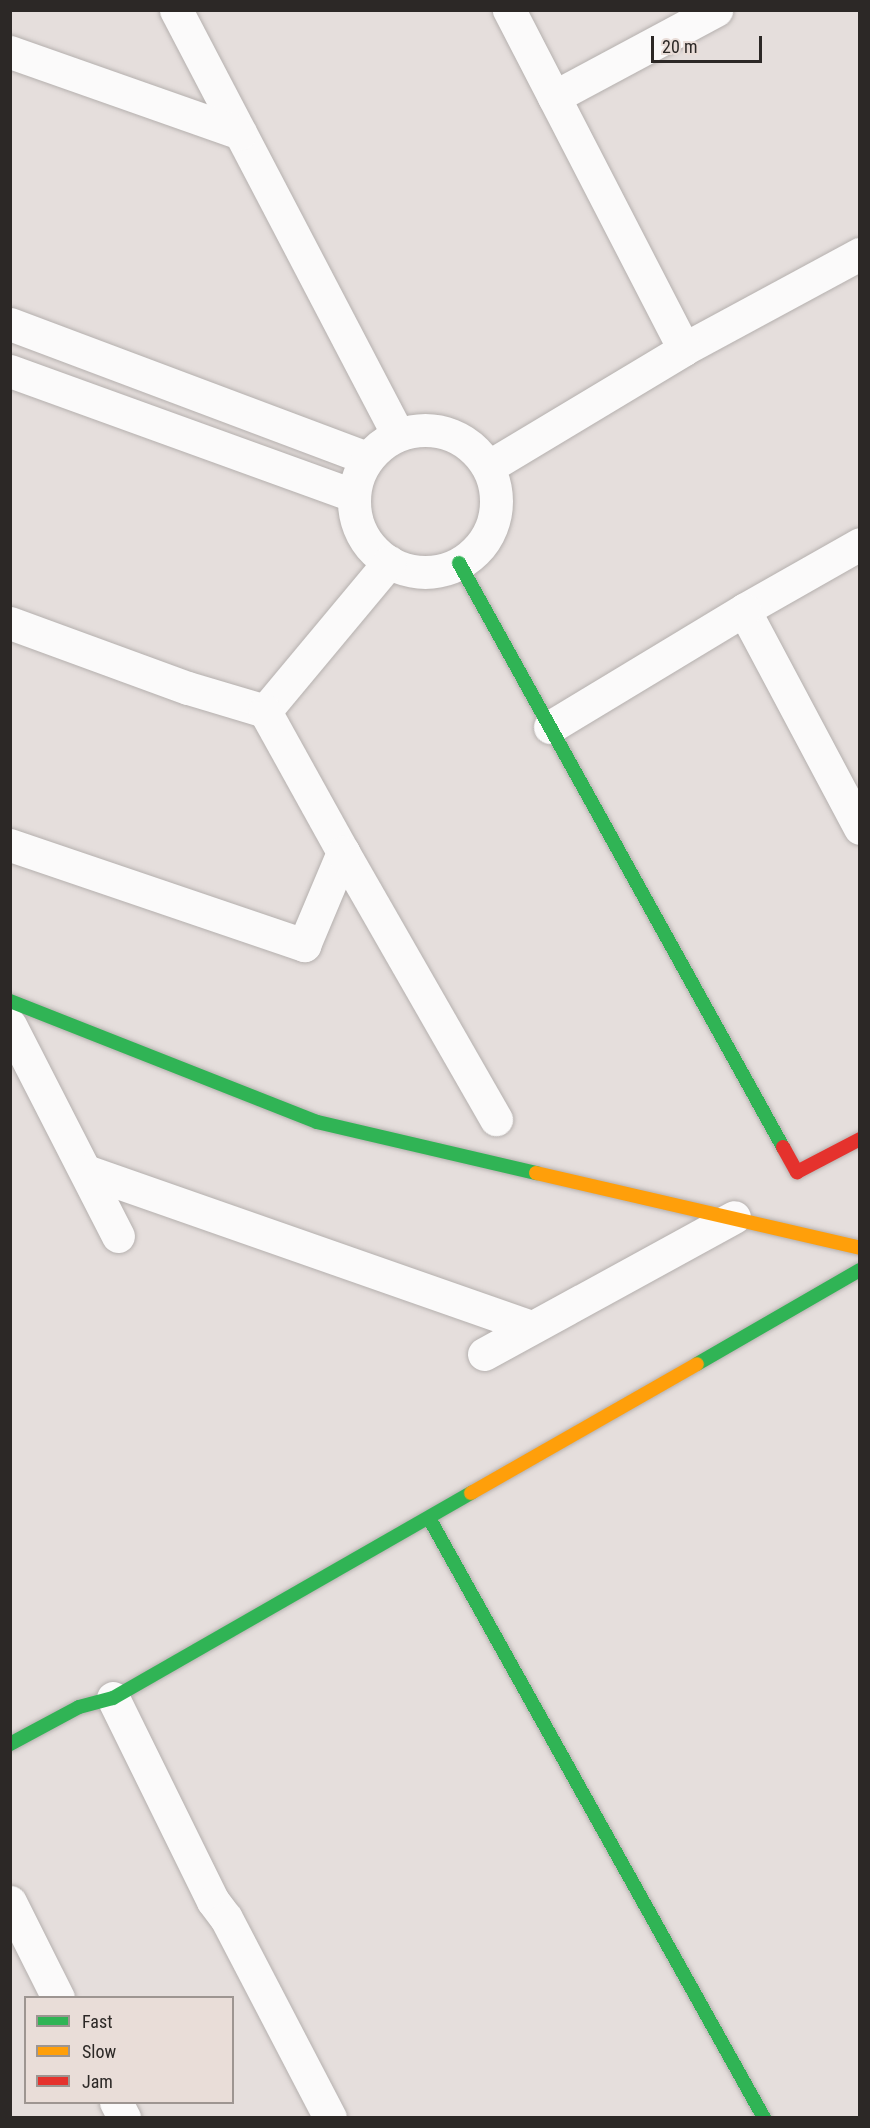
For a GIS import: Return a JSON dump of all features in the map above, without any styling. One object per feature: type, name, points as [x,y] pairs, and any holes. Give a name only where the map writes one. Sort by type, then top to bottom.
[{"type":"street","points":[[176,10],[398,434]]},
{"type":"street","points":[[509,10],[684,349]]},
{"type":"street","points":[[554,97],[716,10]]},
{"type":"street","points":[[10,52],[240,133]]},
{"type":"street","points":[[488,467],[684,349],[860,255]]},
{"type":"street","points":[[10,324],[367,458]]},
{"type":"street","points":[[10,371],[353,495]]},
{"type":"street","points":[[418,429],[439,430],[459,438],[476,450],[488,467],[496,488],[497,509],[491,529],[481,547],[448,569],[428,572],[408,570],[388,562],[373,549],[361,533],[355,514],[353,495],[358,475],[367,458],[381,444],[398,434],[418,429]]},
{"type":"street","points":[[549,727],[744,610],[860,544]]},
{"type":"street","points":[[265,711],[388,562]]},
{"type":"street","points":[[459,563],[797,1172],[860,1138]]},
{"type":"street","points":[[744,610],[860,828]]},
{"type":"street","points":[[10,623],[188,688],[265,711],[496,1119]]},
{"type":"street","points":[[10,844],[304,945],[343,852]]},
{"type":"street","points":[[10,1001],[317,1122],[860,1248]]},
{"type":"street","points":[[10,1025],[118,1236]]},
{"type":"street","points":[[86,1171],[532,1327]]},
{"type":"street","points":[[484,1354],[734,1217]]},
{"type":"street","points":[[10,1744],[80,1707],[113,1698],[860,1270]]},
{"type":"street","points":[[429,1518],[764,2118]]},
{"type":"street","points":[[113,1698],[213,1901],[226,1918],[330,2118]]},
{"type":"street","points":[[10,1902],[57,1996]]},
{"type":"street","points":[[117,2104],[124,2118]]},
{"type":"traffic: fast","points":[[459,563],[783,1147]]},
{"type":"traffic: fast","points":[[10,1001],[317,1122],[536,1173]]},
{"type":"traffic: fast","points":[[697,1364],[860,1270]]},
{"type":"traffic: fast","points":[[10,1744],[79,1707],[113,1698],[471,1493]]},
{"type":"traffic: fast","points":[[429,1518],[764,2118]]},
{"type":"traffic: slow","points":[[536,1173],[860,1248]]},
{"type":"traffic: slow","points":[[471,1493],[697,1364]]},
{"type":"traffic: jam","points":[[783,1147],[797,1172],[860,1139]]}]
